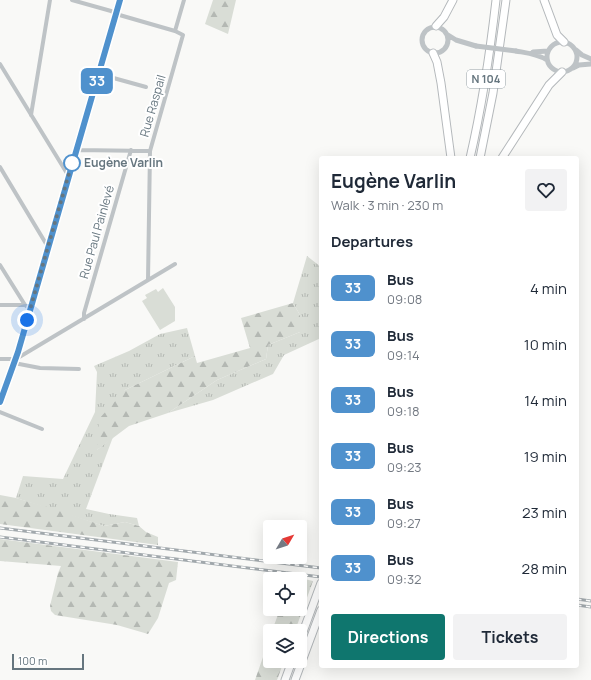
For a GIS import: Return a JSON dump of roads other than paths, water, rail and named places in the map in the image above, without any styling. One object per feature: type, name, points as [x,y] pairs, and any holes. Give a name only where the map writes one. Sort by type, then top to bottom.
[{"type":"highway","points":[[436,26],[444,17],[454,0]]},
{"type":"highway","name":"N 104","points":[[470,156],[483,96],[492,41],[496,0]]},
{"type":"highway","name":"N 104","points":[[480,156],[493,93],[506,0]]},
{"type":"highway","points":[[544,0],[557,35],[564,42]]},
{"type":"highway","points":[[433,53],[437,62],[441,83],[451,156]]},
{"type":"highway","points":[[503,156],[549,84],[562,72]]},
{"type":"highway","points":[[306,624],[319,588]]},
{"type":"highway","points":[[295,680],[319,615]]},
{"type":"highway","points":[[285,680],[289,668]]},
{"type":"street","points":[[31,115],[50,0]]},
{"type":"street","points":[[72,0],[175,31],[184,0]]},
{"type":"street","points":[[0,402],[15,361],[120,0]]},
{"type":"street","points":[[448,45],[448,35],[445,30],[436,26],[428,28],[422,36],[425,49],[433,53],[441,52],[448,45],[457,43],[530,53],[542,57],[547,60],[552,69],[562,72],[579,65],[591,64]]},
{"type":"street","name":"Rue Raspail","points":[[148,280],[150,151],[183,35],[175,31]]},
{"type":"street","points":[[448,35],[456,40],[476,46]]},
{"type":"street","points":[[547,60],[548,51],[554,44],[564,42],[568,43],[582,55],[591,59]]},
{"type":"street","points":[[572,69],[577,60],[575,50]]},
{"type":"street","points":[[516,51],[548,51]]},
{"type":"street","points":[[1,66],[68,176]]},
{"type":"street","points":[[99,74],[146,87]]},
{"type":"street","points":[[76,150],[150,151]]},
{"type":"street","name":"Rue Paul Painlevé","points":[[84,319],[84,313],[131,150]]},
{"type":"street","points":[[0,167],[48,246]]},
{"type":"street","points":[[15,361],[174,264]]},
{"type":"street","points":[[0,265],[25,305],[30,309]]},
{"type":"street","points":[[0,305],[25,305]]},
{"type":"street","points":[[0,359],[15,361],[40,368],[79,368]]},
{"type":"street","points":[[0,412],[42,429]]},
{"type":"railway","points":[[0,528],[319,568]]},
{"type":"railway","points":[[0,537],[319,577]]},
{"type":"railway","points":[[579,599],[591,601]]},
{"type":"railway","points":[[579,605],[591,607]]},
{"type":"place","name":"Eugène Varlin","points":[[72,163]]}]
